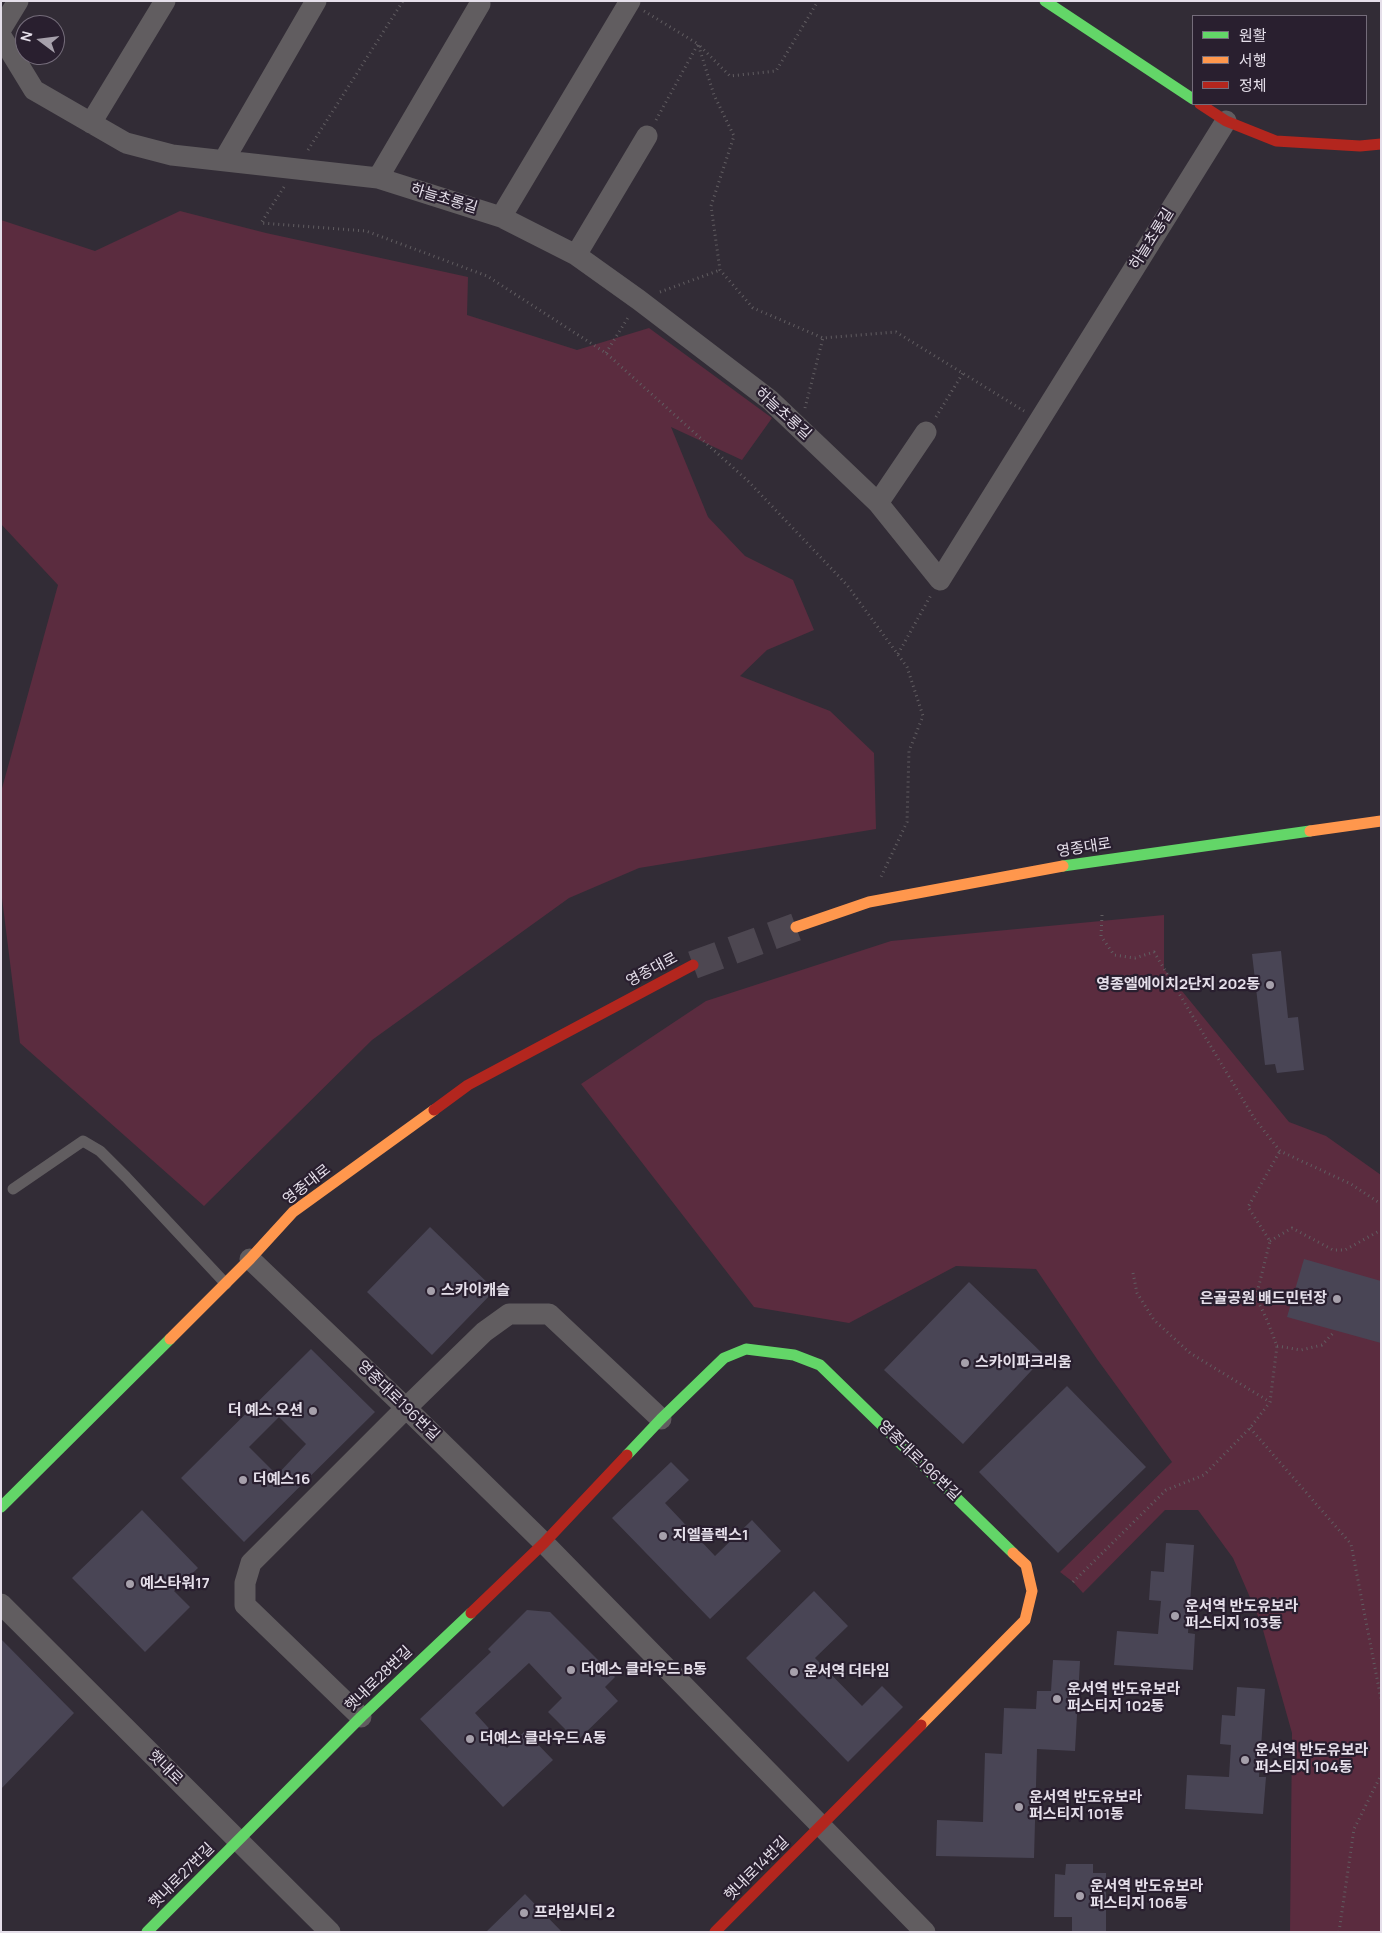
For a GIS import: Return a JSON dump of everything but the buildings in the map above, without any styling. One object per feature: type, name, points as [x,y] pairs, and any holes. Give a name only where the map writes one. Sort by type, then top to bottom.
[{"type":"street","points":[[1,29],[18,1]]},
{"type":"street","points":[[91,123],[165,1]]},
{"type":"street","points":[[224,160],[316,1]]},
{"type":"street","points":[[1045,1],[1192,99]]},
{"type":"street","points":[[378,178],[480,4]]},
{"type":"street","points":[[501,217],[633,4]]},
{"type":"street","name":"하늘초롱길","points":[[1,36],[34,90],[126,143],[172,155],[378,178],[501,217],[576,255],[639,300],[770,400],[878,503],[940,580],[1226,121]]},
{"type":"street","points":[[1202,105],[1226,121],[1276,141],[1360,146],[1381,144]]},
{"type":"street","points":[[576,255],[648,136]]},
{"type":"street","points":[[878,503],[926,432]]},
{"type":"street","name":"영종대로","points":[[796,927],[869,902],[1080,863],[1381,821]]},
{"type":"street","name":"영종대로","points":[[1,1507],[226,1284],[293,1212],[468,1085],[693,965]]},
{"type":"street","name":"영종대로196번길","points":[[250,1259],[544,1543],[820,1827],[925,1932]]},
{"type":"street","points":[[360,1717],[245,1605],[245,1584],[251,1563],[406,1408],[484,1332],[509,1314],[549,1314],[661,1419]]},
{"type":"street","name":"영종대로196번길","points":[[544,1543],[661,1419],[724,1358],[746,1349],[794,1355],[820,1365],[1026,1565],[1032,1591],[1025,1620],[820,1827]]},
{"type":"street","name":"햇내로28번길","points":[[238,1841],[360,1717],[544,1543]]},
{"type":"street","name":"햇내로","points":[[1,1604],[330,1932]]},
{"type":"street","name":"햇내로14번길","points":[[715,1932],[820,1827]]},
{"type":"street","name":"햇내로27번길","points":[[147,1932],[238,1841]]},
{"type":"lane","points":[[13,1189],[83,1141],[100,1151],[226,1284]]},
{"type":"path","points":[[303,158],[403,1]]},
{"type":"path","points":[[633,4],[698,44],[730,76],[776,70],[818,1]]},
{"type":"path","points":[[648,136],[698,44]]},
{"type":"path","points":[[698,44],[714,95],[734,136],[711,206],[720,270],[753,308],[823,338],[896,332],[1040,421]]},
{"type":"path","points":[[288,182],[261,223],[366,231],[487,276],[606,353],[748,482],[847,585],[907,667],[923,716],[910,751],[907,822],[869,902]]},
{"type":"path","points":[[800,429],[823,338]]},
{"type":"path","points":[[926,432],[963,373]]},
{"type":"path","points":[[898,654],[940,580]]},
{"type":"path","points":[[1102,915],[1101,936],[1114,955],[1135,958],[1154,952],[1254,1118],[1280,1151],[1351,1184],[1381,1204]]},
{"type":"path","points":[[1270,1242],[1248,1207],[1280,1151]]},
{"type":"path","points":[[1073,1582],[1166,1490],[1204,1475],[1250,1428],[1270,1402],[1277,1346],[1256,1297],[1270,1242],[1292,1228],[1333,1250],[1345,1250],[1381,1230]]},
{"type":"path","points":[[1133,1273],[1137,1293],[1154,1320],[1190,1353],[1270,1402]]},
{"type":"path","points":[[1277,1346],[1301,1350],[1322,1345],[1335,1331]]},
{"type":"path","points":[[1250,1428],[1351,1544],[1381,1699]]},
{"type":"path","points":[[1339,1932],[1354,1829],[1381,1775]]},
{"type":"shaded area","points":[[180,211],[266,233],[468,277],[467,315],[577,350],[649,328],[772,418],[742,460],[671,427],[708,517],[745,556],[793,580],[814,630],[767,650],[740,676],[830,711],[874,753],[876,829],[639,868],[569,898],[372,1040],[204,1206],[20,1043],[1,890],[1,792],[58,585],[1,524],[1,220],[95,251]]},
{"type":"shaded area","points":[[1164,915],[1164,969],[1289,1122],[1326,1136],[1381,1175],[1381,1932],[1290,1932],[1292,1733],[1261,1623],[1233,1558],[1198,1510],[1165,1510],[1083,1593],[1060,1572],[1172,1462],[1097,1359],[1036,1269],[956,1266],[849,1323],[754,1307],[581,1084],[706,1001],[891,941]]},
{"type":"tunnel","points":[[693,965],[796,927]]},
{"type":"traffic: fast","points":[[1045,1],[1192,98]]},
{"type":"traffic: fast","points":[[1063,866],[1310,831]]},
{"type":"traffic: fast","points":[[1,1507],[170,1339]]},
{"type":"traffic: fast","points":[[627,1455],[724,1358],[746,1349],[794,1355],[820,1365],[1013,1553]]},
{"type":"traffic: fast","points":[[147,1932],[361,1717],[471,1613]]},
{"type":"traffic: slow","points":[[1310,831],[1381,821]]},
{"type":"traffic: slow","points":[[796,927],[869,902],[1063,866]]},
{"type":"traffic: slow","points":[[170,1339],[250,1259],[293,1212],[434,1110]]},
{"type":"traffic: slow","points":[[921,1725],[1025,1620],[1032,1591],[1026,1565],[1013,1553]]},
{"type":"traffic: jam","points":[[1202,105],[1226,121],[1276,141],[1360,146],[1381,144]]},
{"type":"traffic: jam","points":[[434,1110],[468,1085],[693,965]]},
{"type":"traffic: jam","points":[[471,1613],[544,1543],[627,1455]]},
{"type":"traffic: jam","points":[[715,1932],[921,1725]]},
{"type":"place","name":"영종엘에이치2단지 202동","points":[[1270,985]]},
{"type":"place","name":"스카이캐슬","points":[[431,1291]]},
{"type":"place","name":"은골공원 배드민턴장","points":[[1337,1299]]},
{"type":"place","name":"스카이파크리움","points":[[965,1363]]},
{"type":"place","name":"더 예스 오션","points":[[313,1411]]},
{"type":"place","name":"더예스16","points":[[243,1480]]},
{"type":"place","name":"지엘플렉스1","points":[[663,1536]]},
{"type":"place","name":"예스타워17","points":[[130,1584]]},
{"type":"place","name":"운서역 반도유보라 퍼스티지 103동","points":[[1175,1616]]},
{"type":"place","name":"더예스 클라우드 B동","points":[[571,1670]]},
{"type":"place","name":"운서역 더타임","points":[[794,1672]]},
{"type":"place","name":"운서역 반도유보라 퍼스티지 102동","points":[[1057,1699]]},
{"type":"place","name":"더예스 클라우드 A동","points":[[470,1739]]},
{"type":"place","name":"운서역 반도유보라 퍼스티지 104동","points":[[1245,1760]]},
{"type":"place","name":"운서역 반도유보라 퍼스티지 101동","points":[[1019,1807]]},
{"type":"place","name":"운서역 반도유보라 퍼스티지 106동","points":[[1080,1896]]},
{"type":"place","name":"프라임시티 2","points":[[524,1913]]}]
